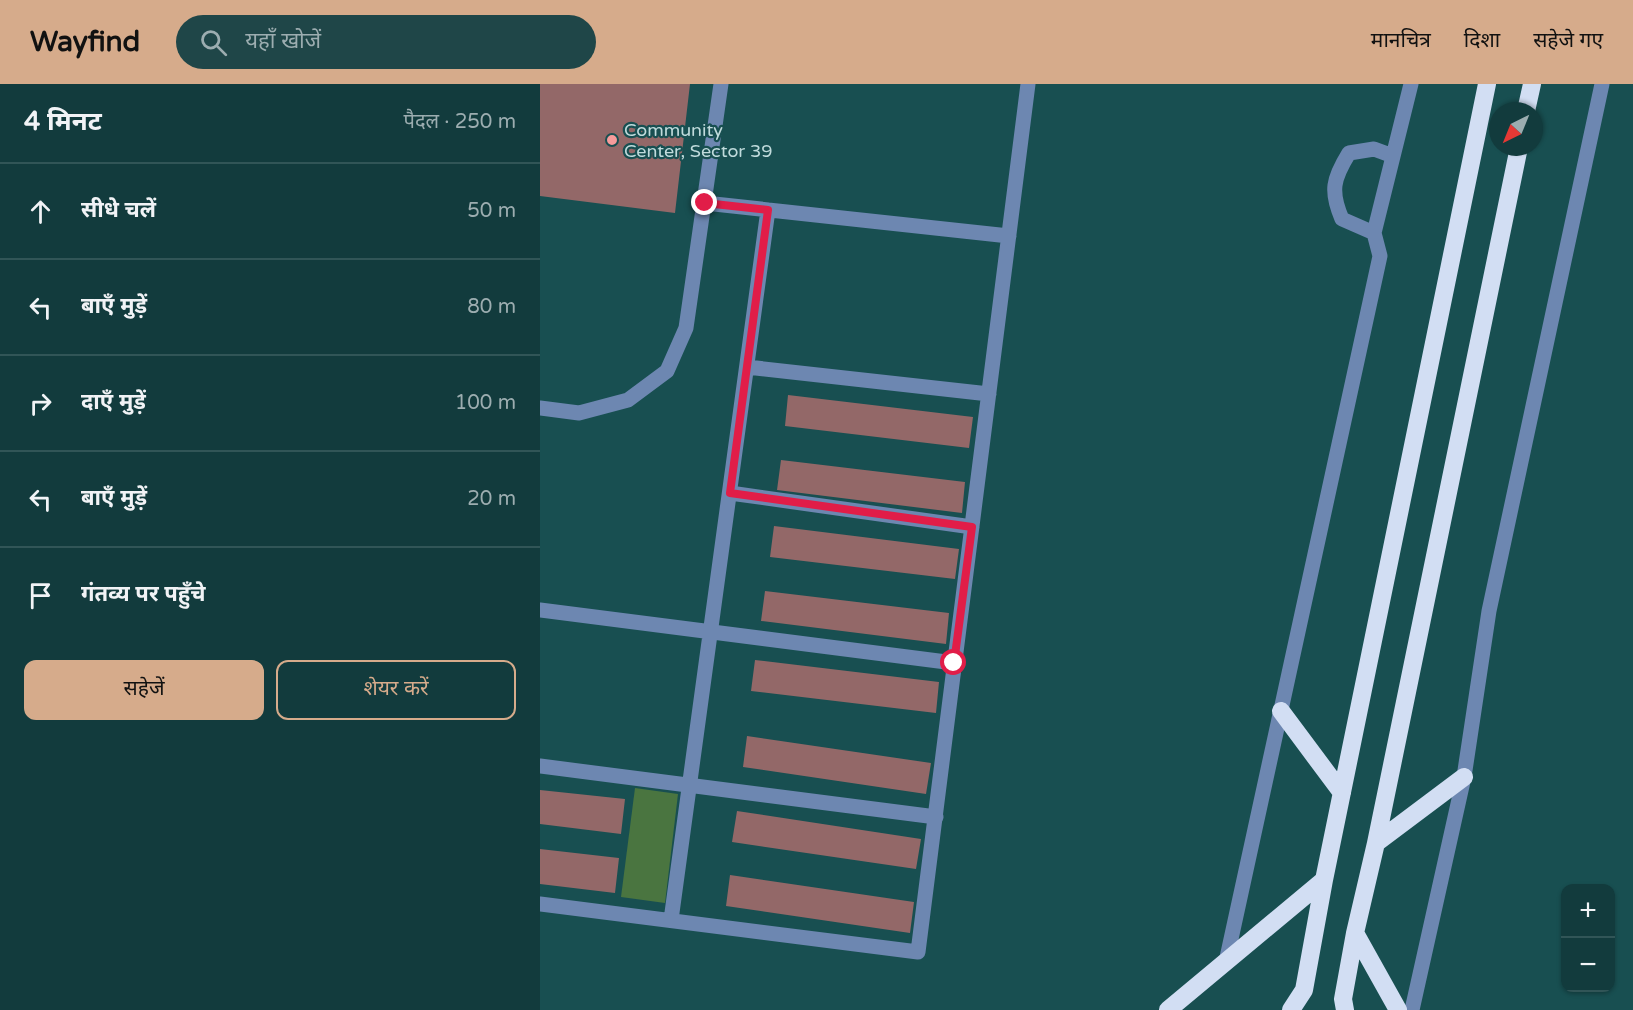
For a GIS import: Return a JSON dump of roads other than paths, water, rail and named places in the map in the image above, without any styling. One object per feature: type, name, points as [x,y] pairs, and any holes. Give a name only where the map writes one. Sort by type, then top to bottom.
[{"type":"highway","points":[[1292,1010],[1304,990],[1324,880],[1487,84]]},
{"type":"highway","points":[[1528,102],[1532,84]]},
{"type":"highway","points":[[1345,1010],[1343,999],[1355,933],[1376,843],[1517,156]]},
{"type":"highway","points":[[1281,711],[1342,793]]},
{"type":"highway","points":[[1376,843],[1464,777]]},
{"type":"highway","points":[[1168,1010],[1324,880]]},
{"type":"highway","points":[[1355,933],[1398,1010]]},
{"type":"street","points":[[540,408],[579,413],[628,400],[667,371],[686,328],[721,84]]},
{"type":"street","points":[[540,904],[918,952],[1028,84]]},
{"type":"street","points":[[1226,962],[1380,256],[1374,233],[1411,84]]},
{"type":"street","points":[[1412,1010],[1464,777],[1489,611],[1602,84]]},
{"type":"street","points":[[1374,233],[1342,219],[1333,193],[1340,168],[1349,153],[1374,149],[1393,156]]},
{"type":"street","points":[[705,203],[1009,236]]},
{"type":"street","points":[[671,920],[768,210]]},
{"type":"street","points":[[747,367],[989,394]]},
{"type":"street","points":[[730,493],[972,527]]},
{"type":"street","points":[[540,610],[954,663]]},
{"type":"street","points":[[540,766],[936,817]]},
{"type":"place","name":"Community Center, Sector 39","points":[[612,140]]}]
